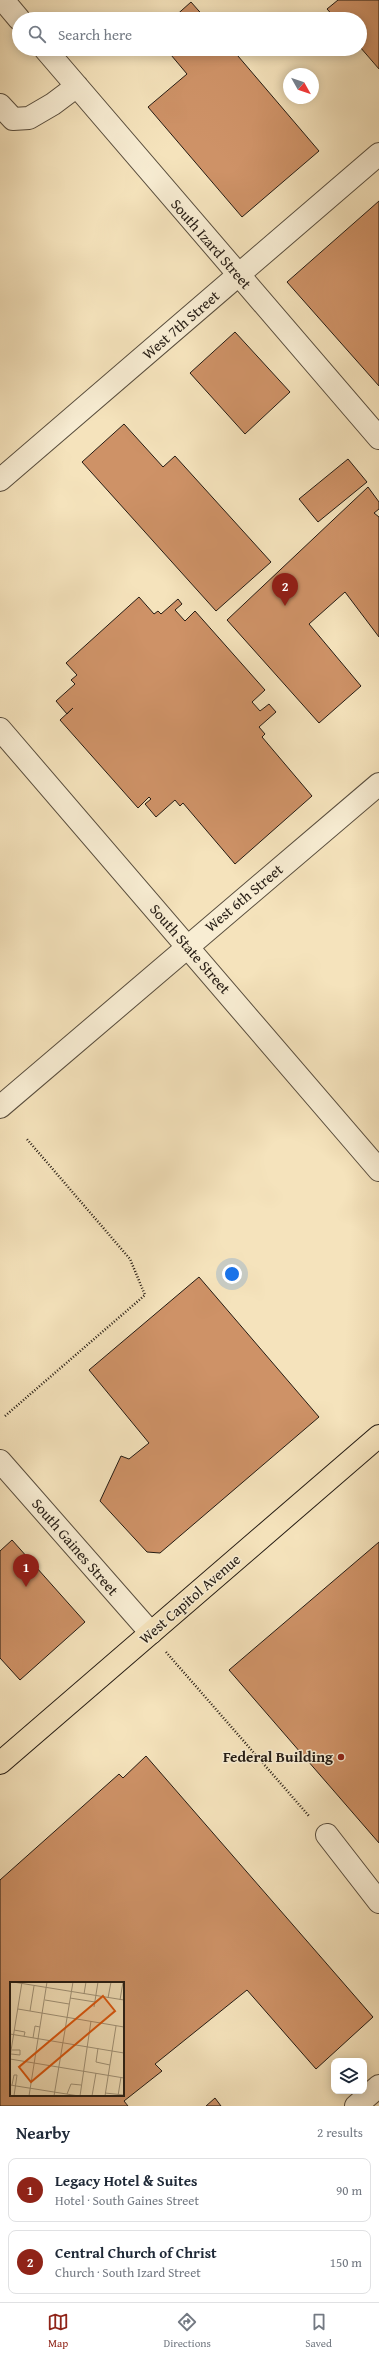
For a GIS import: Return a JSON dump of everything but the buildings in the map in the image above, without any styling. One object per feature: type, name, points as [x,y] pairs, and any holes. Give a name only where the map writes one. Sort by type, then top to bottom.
[{"type":"main road","name":"West Capitol Avenue","points":[[0,1763],[379,1436]]},
{"type":"street","points":[[3,0],[13,12]]},
{"type":"street","name":"South Izard Street","points":[[51,56],[379,438]]},
{"type":"street","points":[[0,105],[13,119],[29,118],[53,104],[77,86]]},
{"type":"street","name":"West 7th Street","points":[[0,480],[379,154]]},
{"type":"street","name":"South State Street","points":[[0,729],[379,1170]]},
{"type":"street","name":"West 6th Street","points":[[0,1107],[187,946],[379,784]]},
{"type":"street","name":"South Gaines Street","points":[[0,1461],[151,1632]]},
{"type":"street","points":[[327,1835],[379,1902]]},
{"type":"street","points":[[356,2106],[379,2086]]},
{"type":"path","points":[[5,1416],[145,1295],[130,1259],[26,1138]]},
{"type":"path","points":[[151,1632],[178,1668],[327,1835]]},
{"type":"place","name":"Central Church of Christ","points":[[285,606]]},
{"type":"place","name":"Legacy Hotel & Suites","points":[[26,1587]]},
{"type":"place","name":"Federal Building","points":[[341,1757]]}]
